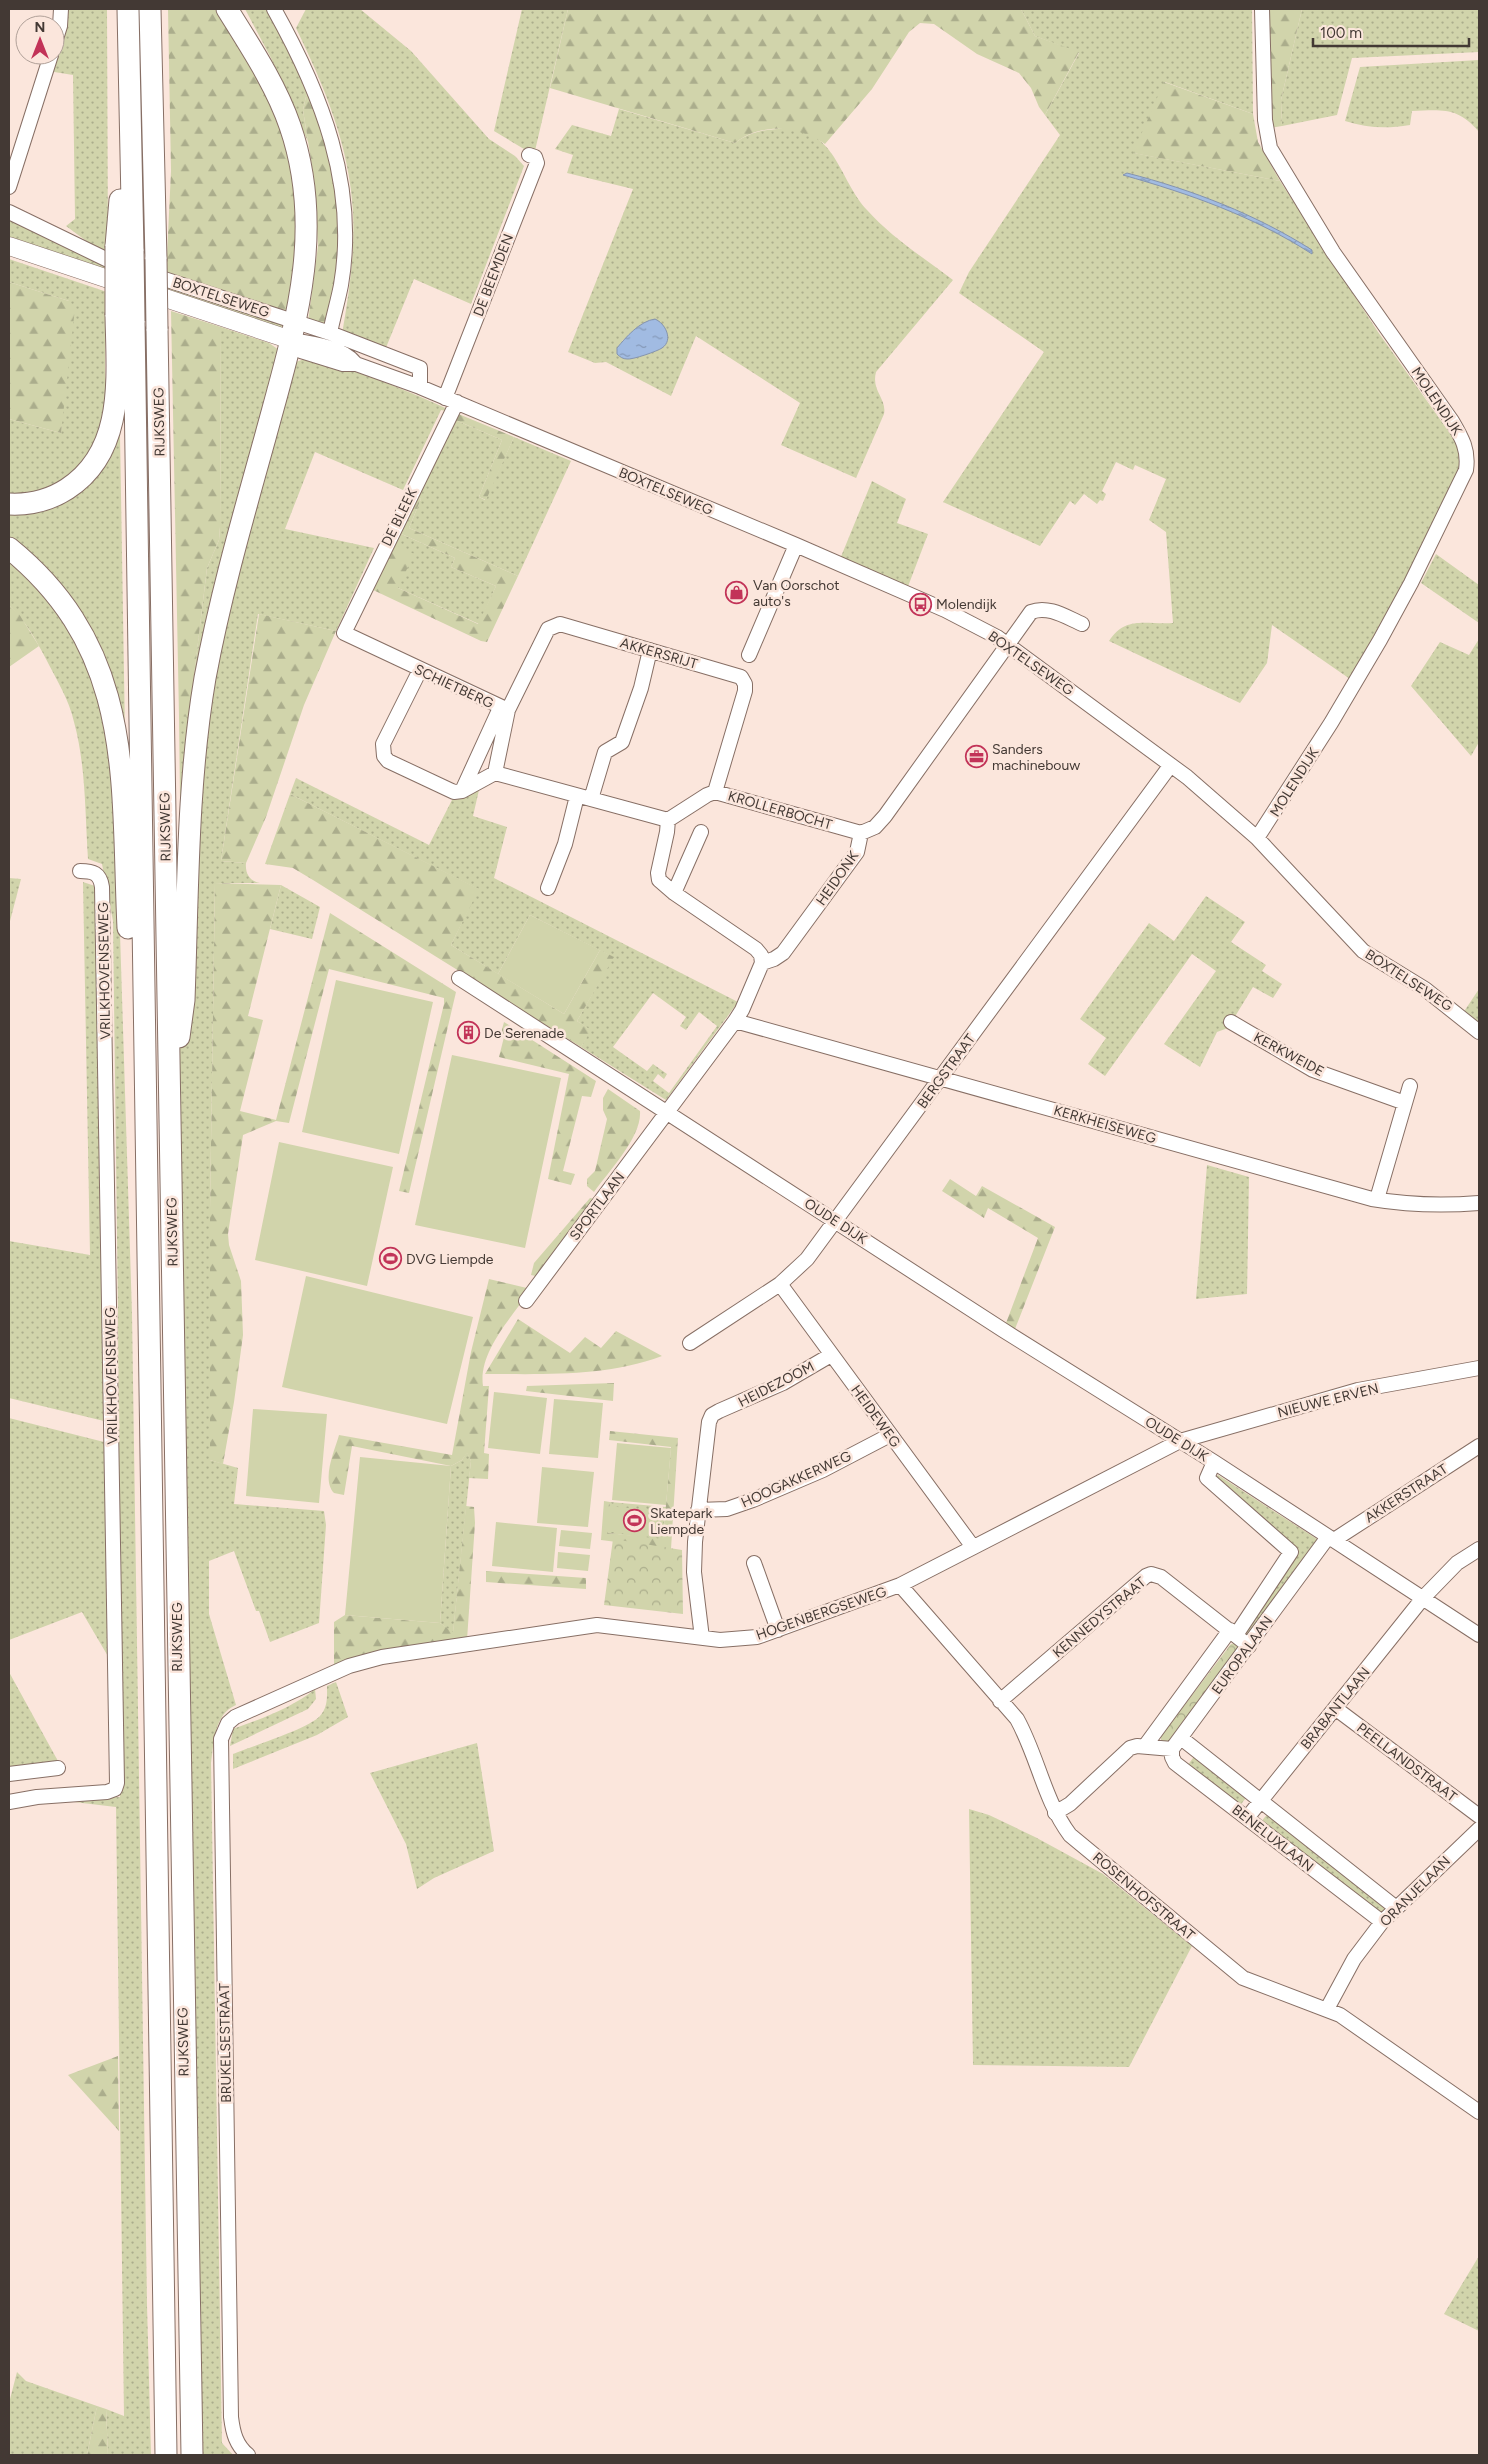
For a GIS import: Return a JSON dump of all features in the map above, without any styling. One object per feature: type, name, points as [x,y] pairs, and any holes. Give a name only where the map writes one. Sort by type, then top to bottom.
[{"type":"highway","name":"RIJKSWEG","points":[[128,9],[130,93],[125,249],[125,318],[144,1097],[166,2455]]},
{"type":"highway","name":"RIJKSWEG","points":[[150,9],[158,330],[170,1096],[178,1844],[192,2455]]},
{"type":"highway","points":[[170,1096],[184,1000],[192,772],[206,677],[229,568],[294,331],[304,280],[308,234],[299,157],[290,126],[279,100],[227,9]]},
{"type":"highway","points":[[9,504],[32,503],[62,493],[74,485],[95,464],[109,436],[116,403],[125,318]]},
{"type":"highway","points":[[9,548],[38,575],[66,607],[91,652],[105,684],[113,713],[121,766],[132,1002],[144,1097]]},
{"type":"main road","name":"BOXTELSEWEG","points":[[9,246],[294,331]]},
{"type":"street","points":[[274,9],[298,53],[317,95],[330,134],[340,176],[344,222],[343,257],[341,284],[330,333]]},
{"type":"street","name":"MOLENDIJK","points":[[1257,838],[1331,723],[1389,624],[1466,470],[1468,456],[1465,444],[1452,421],[1333,252],[1270,148],[1265,120],[1262,9]]},
{"type":"street","points":[[9,187],[48,65]]},
{"type":"street","name":"DE BEEMDEN","points":[[451,400],[537,164],[535,156],[529,155]]},
{"type":"street","name":"BOXTELSEWEG","points":[[9,212],[112,262],[294,331],[308,342],[350,356],[356,364],[420,387],[796,545],[945,610],[1009,645],[1225,809],[1257,838],[1363,951],[1425,989],[1479,1032]]},
{"type":"street","name":"BOXTELSEWEG","points":[[294,331],[330,333],[420,368],[420,387]]},
{"type":"street","name":"DE BLEEK","points":[[344,633],[451,400]]},
{"type":"street","points":[[749,655],[796,545]]},
{"type":"street","name":"HEIDONK","points":[[762,963],[774,959],[783,953],[857,852],[861,833],[875,827],[885,816],[1031,612],[1040,608],[1082,624]]},
{"type":"street","name":"AKKERSRIJT","points":[[504,709],[548,629],[560,624],[741,677],[745,684],[716,792]]},
{"type":"street","name":"SCHIETBERG","points":[[344,633],[504,709],[495,773]]},
{"type":"street","points":[[548,888],[584,797],[605,752],[622,742],[650,650]]},
{"type":"street","points":[[420,670],[383,744],[384,756],[388,761],[454,792],[462,792],[495,773],[668,820],[658,874],[662,885],[756,949],[761,955],[762,963],[742,1010],[668,1112]]},
{"type":"street","points":[[462,792],[504,709]]},
{"type":"street","name":"BERGSTRAAT","points":[[690,1343],[780,1284],[807,1259],[1170,766]]},
{"type":"street","name":"KROLLERBOCHT","points":[[668,820],[707,795],[716,792],[861,833]]},
{"type":"street","points":[[674,893],[701,832]]},
{"type":"street","name":"VRILKHOVENSEWEG","points":[[9,1802],[46,1796],[107,1792],[115,1789],[117,1782],[102,886],[99,876],[95,873],[80,871]]},
{"type":"street","name":"OUDE DIJK","points":[[459,978],[1002,1330],[1214,1462],[1479,1635]]},
{"type":"street","name":"KERKHEISEWEG","points":[[735,1020],[1377,1199],[1428,1206],[1479,1203]]},
{"type":"street","name":"KERKWEIDE","points":[[1231,1022],[1313,1070],[1405,1103]]},
{"type":"street","points":[[1377,1199],[1410,1086]]},
{"type":"street","name":"SPORTLAAN","points":[[526,1301],[668,1112]]},
{"type":"street","name":"HEIDEWEG","points":[[780,1284],[973,1547]]},
{"type":"street","name":"HEIDEZOOM","points":[[698,1510],[709,1422],[712,1415],[783,1383],[831,1355]]},
{"type":"street","name":"NIEUWE ERVEN","points":[[1180,1441],[1358,1390],[1479,1368]]},
{"type":"street","name":"HOOGAKKERWEG","points":[[698,1510],[722,1510],[753,1500],[822,1470],[890,1435]]},
{"type":"street","name":"HOGENBERGSEWEG","points":[[314,1680],[349,1666],[382,1657],[597,1625],[702,1638],[737,1640],[757,1637],[900,1585],[1180,1441]]},
{"type":"street","name":"AKKERSTRAAT","points":[[1331,1539],[1479,1446]]},
{"type":"street","name":"OUDE DIJK","points":[[1214,1462],[1207,1478],[1291,1552]]},
{"type":"street","points":[[698,1510],[694,1572],[702,1638]]},
{"type":"street","name":"EUROPALAAN","points":[[1172,1749],[1331,1539]]},
{"type":"street","name":"BRABANTLAAN","points":[[1247,1818],[1423,1598],[1457,1563],[1479,1548]]},
{"type":"street","name":"EUROPALAAN","points":[[1144,1746],[1233,1633],[1291,1552]]},
{"type":"street","points":[[754,1563],[778,1630]]},
{"type":"street","name":"KENNEDYSTRAAT","points":[[1000,1700],[1146,1576],[1151,1574],[1161,1577],[1250,1646]]},
{"type":"street","name":"ROSENHOFSTRAAT","points":[[900,1585],[1018,1719],[1025,1733],[1046,1794],[1055,1813],[1070,1835],[1243,1978],[1340,2015],[1479,2112]]},
{"type":"street","name":"BRUKELSESTRAAT","points":[[248,2455],[240,2448],[233,2432],[231,2417],[222,1739],[228,1723],[235,1717],[314,1680]]},
{"type":"street","name":"PEELLANDSTRAAT","points":[[1335,1708],[1479,1816]]},
{"type":"street","name":"BENELUXLAAN","points":[[1182,1738],[1396,1907]]},
{"type":"street","points":[[1055,1813],[1070,1804],[1130,1748],[1144,1746],[1172,1749]]},
{"type":"street","name":"BENELUXLAAN","points":[[1172,1749],[1172,1757],[1176,1763],[1382,1922]]},
{"type":"street","points":[[9,1774],[58,1768]]},
{"type":"street","name":"ORANJELAAN","points":[[1328,2009],[1354,1960],[1382,1922],[1479,1829]]},
{"type":"green space","points":[[66,9],[107,9],[108,257],[66,226],[75,219],[73,75],[48,71],[51,65],[65,65]]},
{"type":"green space","points":[[168,9],[223,9],[291,148],[300,218],[290,316],[166,277],[171,171]]},
{"type":"green space","points":[[245,9],[274,9],[309,83],[303,110],[308,142],[271,58]]},
{"type":"green space","points":[[306,9],[360,9],[411,51],[489,139],[515,156],[524,166],[471,304],[414,279],[385,350],[342,334],[352,259],[353,213],[351,188],[347,164],[334,117],[296,28]]},
{"type":"green space","points":[[522,9],[568,9],[534,155],[494,131]]},
{"type":"green space","points":[[568,9],[1021,9],[1035,36],[1079,52],[1045,115],[1039,107],[1031,88],[1019,73],[977,54],[934,24],[920,23],[909,32],[872,89],[825,144],[803,133],[780,129],[768,129],[757,132],[735,143],[550,88]]},
{"type":"green space","points":[[1021,9],[1252,9],[1253,114],[1165,82],[1134,153],[1280,181],[1378,332],[1459,446],[1463,463],[1415,561],[1350,679],[1272,625],[1267,663],[1240,703],[1109,641],[1122,628],[1130,624],[1173,623],[1166,532],[1149,520],[1166,479],[1135,465],[1133,470],[1116,462],[1102,491],[1106,494],[1103,501],[1100,500],[1097,504],[1084,494],[1075,505],[1070,501],[1040,546],[943,502],[1044,352],[959,293],[969,272],[1060,135],[1045,115],[1079,53],[1035,36]]},
{"type":"green space","points":[[1266,9],[1302,9],[1281,100],[1282,126],[1270,128]]},
{"type":"green space","points":[[1302,9],[1479,9],[1479,52],[1352,58],[1337,115],[1282,126],[1281,100]]},
{"type":"green space","points":[[1479,60],[1479,132],[1457,114],[1433,110],[1412,111],[1410,125],[1385,127],[1361,125],[1345,121],[1360,67]]},
{"type":"green space","points":[[1164,82],[1253,114],[1258,142],[1280,181],[1133,153]]},
{"type":"green space","points":[[309,83],[338,185],[339,277],[325,325],[308,322],[318,246],[314,179],[303,110]]},
{"type":"green space","points":[[619,109],[735,143],[750,134],[771,129],[797,130],[812,135],[833,155],[857,197],[876,220],[908,247],[953,280],[876,372],[875,379],[883,403],[884,414],[856,478],[781,445],[800,403],[696,336],[671,396],[606,362],[595,363],[568,352],[633,189],[567,173],[573,155],[555,149],[572,125],[611,136]],"holes":[[[643,323],[662,348],[632,359],[622,341]]]},
{"type":"green space","points":[[9,217],[287,323],[280,328],[9,237]]},
{"type":"green space","points":[[9,259],[107,292],[105,369],[107,399],[106,412],[98,436],[85,458],[67,476],[45,488],[15,494],[9,494],[9,419],[61,433],[69,301],[9,282]]},
{"type":"green space","points":[[9,282],[69,301],[75,308],[61,433],[9,419]]},
{"type":"green space","points":[[171,311],[221,327],[219,540],[207,568],[189,717],[179,716]]},
{"type":"green space","points":[[221,327],[269,343],[279,350],[232,543],[181,881],[179,716],[189,716],[207,568],[219,540]]},
{"type":"green space","points":[[307,358],[383,382],[456,413],[441,410],[403,490],[315,452],[285,529],[374,548],[336,631],[258,614],[221,861],[246,863],[246,870],[249,876],[253,881],[260,883],[215,883],[210,1209],[210,1460],[238,1468],[234,1504],[324,1511],[326,1525],[319,1623],[270,1642],[259,1611],[256,1611],[234,1551],[209,1561],[209,1614],[236,1705],[223,1715],[219,1722],[214,1738],[211,1763],[222,2443],[233,2455],[200,2455],[178,1058],[182,966],[214,654],[296,362]]},
{"type":"green space","points":[[456,413],[514,437],[486,500],[479,497],[502,440],[453,419]]},
{"type":"green space","points":[[453,419],[502,440],[479,497],[485,500],[514,437],[571,461],[518,576],[409,528],[421,499],[414,496]]},
{"type":"green space","points":[[114,435],[120,435],[125,733],[110,686],[9,543],[9,509],[35,509]]},
{"type":"green space","points":[[872,481],[906,499],[897,523],[928,534],[907,589],[840,559]]},
{"type":"green space","points":[[414,496],[421,499],[409,528],[518,576],[487,642],[481,641],[371,589],[392,543],[414,554],[398,588],[478,624],[496,586],[451,567],[455,558],[397,532]]},
{"type":"green space","points":[[397,532],[455,558],[451,567],[496,586],[479,624],[398,588],[392,543]]},
{"type":"green space","points":[[1436,554],[1479,585],[1479,623],[1421,583]]},
{"type":"green space","points":[[9,558],[45,594],[74,640],[84,661],[99,705],[115,774],[132,1314],[147,2305],[151,2455],[108,2455],[106,2409],[124,2416],[116,1807],[57,1800],[120,1797],[118,1315],[113,921],[102,864],[88,859],[83,773],[72,714],[62,689],[38,645],[25,624],[9,605]]},
{"type":"green space","points":[[9,605],[19,614],[39,646],[9,667]]},
{"type":"green space","points":[[259,614],[336,631],[304,705],[266,817],[246,863],[221,861]]},
{"type":"green space","points":[[1479,639],[1479,742],[1471,756],[1411,686],[1440,642],[1469,655]]},
{"type":"green space","points":[[296,778],[429,845],[453,798],[462,797],[479,790],[473,816],[507,827],[494,878],[738,1002],[666,1100],[581,1047],[590,1030],[577,1021],[613,957],[530,915],[498,974],[451,945],[478,889],[290,794]],"holes":[[[653,993],[686,1017],[680,1026],[686,1030],[699,1012],[717,1026],[669,1093],[653,1081],[658,1074],[664,1079],[667,1074],[653,1064],[647,1071],[613,1047]]]},
{"type":"green space","points":[[290,794],[479,889],[451,945],[564,1014],[600,950],[614,957],[577,1021],[591,1030],[581,1047],[293,868],[265,864]]},
{"type":"green space","points":[[9,878],[21,879],[9,925]]},
{"type":"green space","points":[[83,882],[95,886],[98,897],[108,1422],[9,1398],[9,1241],[90,1255]]},
{"type":"green space","points":[[215,883],[281,885],[248,1016],[263,1020],[240,1111],[276,1120],[330,913],[456,992],[409,1193],[399,1191],[444,998],[329,969],[289,1123],[276,1121],[243,1135],[228,1234],[229,1245],[241,1281],[243,1335],[223,1464],[210,1460],[210,1209]]},
{"type":"green space","points":[[281,885],[320,907],[312,939],[270,929]]},
{"type":"green space","points":[[1206,896],[1245,922],[1231,942],[1266,965],[1262,971],[1282,984],[1273,998],[1253,987],[1228,1028],[1217,1032],[1200,1067],[1164,1044],[1216,971],[1192,954],[1105,1076],[1088,1064],[1106,1038],[1080,1019],[1149,923],[1174,941]]},
{"type":"green space","points":[[530,915],[600,950],[564,1014],[498,974]]},
{"type":"green space","points":[[336,980],[433,1002],[399,1154],[302,1132]]},
{"type":"green space","points":[[1479,989],[1479,1026],[1463,1013]]},
{"type":"green space","points":[[504,1022],[596,1081],[591,1097],[582,1096],[563,1171],[575,1174],[571,1185],[548,1179],[569,1074],[499,1057],[504,1037],[501,1033]]},
{"type":"green space","points":[[452,1055],[561,1078],[525,1248],[415,1225]]},
{"type":"green space","points":[[608,1089],[640,1111],[639,1121],[630,1143],[594,1192],[587,1186],[587,1179],[595,1171],[607,1119],[603,1110],[603,1098]]},
{"type":"green space","points":[[279,1142],[393,1167],[367,1286],[255,1260]]},
{"type":"green space","points":[[1207,1165],[1249,1177],[1247,1294],[1196,1299]]},
{"type":"green space","points":[[950,1179],[976,1196],[982,1186],[1055,1227],[1015,1329],[1006,1323],[1038,1238],[988,1208],[984,1218],[942,1191]]},
{"type":"green space","points":[[590,1198],[600,1200],[540,1277],[531,1275],[534,1263]]},
{"type":"green space","points":[[306,1276],[473,1317],[447,1424],[282,1387]]},
{"type":"green space","points":[[489,1279],[531,1289],[498,1335],[486,1360],[483,1373],[483,1386],[489,1386],[484,1453],[489,1454],[488,1479],[469,1478],[471,1461],[467,1453],[462,1460],[451,1466],[352,1446],[344,1495],[334,1493],[330,1487],[329,1472],[339,1435],[452,1455],[471,1352]]},
{"type":"green space","points":[[518,1319],[570,1353],[585,1337],[601,1348],[616,1331],[662,1356],[619,1368],[597,1371],[552,1374],[485,1374]]},
{"type":"green space","points":[[614,1383],[613,1401],[526,1391],[527,1386]]},
{"type":"green space","points":[[494,1392],[547,1398],[540,1454],[488,1448]]},
{"type":"green space","points":[[554,1399],[603,1403],[598,1458],[549,1454]]},
{"type":"green space","points":[[253,1409],[327,1414],[319,1503],[246,1496]]},
{"type":"green space","points":[[9,1418],[108,1443],[109,1658],[82,1612],[9,1640]]},
{"type":"green space","points":[[610,1431],[678,1438],[671,1549],[601,1540],[604,1501],[610,1502],[608,1533],[663,1539],[671,1447],[609,1440]]},
{"type":"green space","points":[[617,1443],[671,1448],[666,1505],[612,1500]]},
{"type":"green space","points":[[467,1452],[471,1461],[453,1633],[440,1623],[451,1466],[462,1460]]},
{"type":"green space","points":[[360,1457],[451,1466],[440,1623],[345,1615]]},
{"type":"green space","points":[[542,1467],[594,1472],[588,1527],[537,1523]]},
{"type":"green space","points":[[1218,1475],[1320,1541],[1248,1637],[1243,1631],[1294,1552],[1215,1478]]},
{"type":"green space","name":"Skatepark Liempde","points":[[610,1502],[666,1507],[663,1540],[608,1533]]},
{"type":"green space","points":[[466,1506],[474,1507],[475,1523],[467,1640],[334,1665],[334,1622],[345,1615],[440,1623],[453,1632]]},
{"type":"green space","name":"Skatepark Liempde","points":[[606,1506],[664,1511],[662,1538],[604,1531]]},
{"type":"green space","points":[[496,1522],[557,1528],[553,1572],[492,1566]]},
{"type":"green space","points":[[561,1530],[592,1533],[590,1549],[559,1546]]},
{"type":"green space","points":[[613,1539],[682,1550],[683,1614],[604,1605]]},
{"type":"green space","points":[[558,1552],[590,1555],[588,1571],[557,1568]]},
{"type":"green space","points":[[486,1571],[586,1578],[586,1589],[486,1582]]},
{"type":"green space","points":[[1235,1643],[1241,1649],[1170,1744],[1161,1742],[1161,1736],[1231,1644]]},
{"type":"green space","points":[[9,1672],[64,1772],[9,1780]]},
{"type":"green space","points":[[336,1682],[348,1717],[317,1735],[233,1769],[233,1754],[292,1732],[320,1716],[326,1705],[327,1686]]},
{"type":"green space","points":[[315,1689],[316,1699],[308,1709],[230,1746],[233,1729],[286,1707]]},
{"type":"green space","points":[[477,1743],[494,1851],[434,1878],[417,1889],[406,1844],[370,1773]]},
{"type":"green space","points":[[1196,1754],[1248,1795],[1239,1807],[1187,1766]]},
{"type":"green space","points":[[969,1809],[989,1815],[1035,1837],[1103,1874],[1192,1946],[1129,2067],[973,2065]]},
{"type":"green space","points":[[1269,1812],[1390,1907],[1380,1914],[1260,1823]]},
{"type":"green space","points":[[118,2056],[119,2131],[68,2075]]},
{"type":"green space","points":[[1479,2256],[1479,2331],[1444,2314]]},
{"type":"green space","points":[[17,2372],[26,2381],[97,2406],[87,2455],[9,2455],[9,2403]]},
{"type":"green space","points":[[97,2406],[106,2409],[108,2455],[87,2455]]},
{"type":"water","points":[[1127,173],[1200,195],[1246,214],[1312,250],[1312,254],[1290,240],[1244,217],[1197,198],[1123,175]]},
{"type":"water","points":[[655,319],[662,324],[667,332],[666,345],[656,351],[630,359],[623,358],[617,354],[617,348],[634,330],[649,320]]},
{"type":"place","name":"Van Oorschot auto's","points":[[737,593]]},
{"type":"place","name":"Molendijk","points":[[920,604]]},
{"type":"place","name":"Sanders machinebouw","points":[[976,757]]},
{"type":"place","name":"De Serenade","points":[[468,1033]]},
{"type":"place","name":"DVG Liempde","points":[[390,1259]]},
{"type":"place","name":"Skatepark Liempde","points":[[634,1521]]}]
